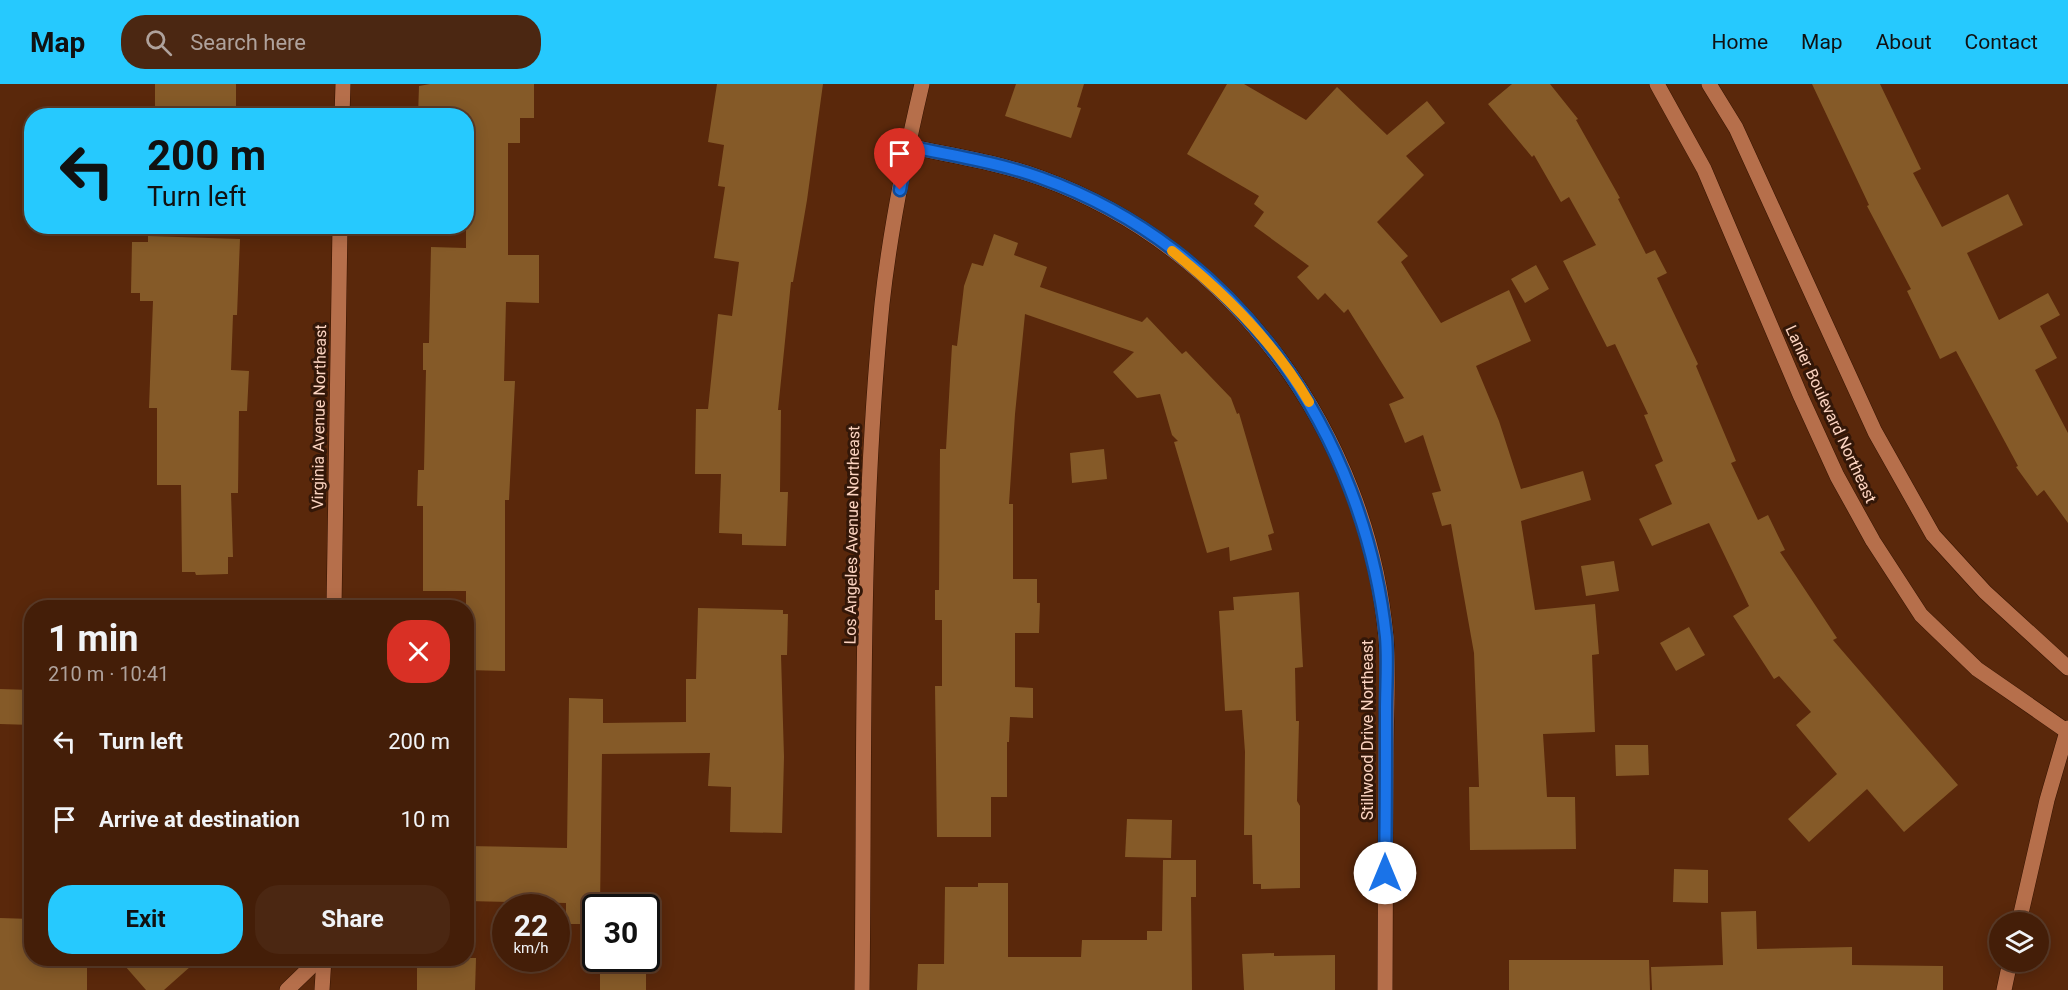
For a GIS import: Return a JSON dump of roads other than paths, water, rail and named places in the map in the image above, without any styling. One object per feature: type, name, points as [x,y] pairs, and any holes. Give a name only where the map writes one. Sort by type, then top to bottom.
[{"type":"street","points":[[342,108],[343,84]]},
{"type":"street","name":"Los Angeles Avenue Northeast","points":[[862,990],[869,456],[882,302],[908,146],[922,84]]},
{"type":"street","name":"Lanier Boulevard Northeast","points":[[1657,84],[1704,169],[1805,407],[1837,476],[1873,541],[1921,615],[1977,669],[2068,731]]},
{"type":"street","name":"Lanier Boulevard Northeast","points":[[1709,84],[1736,128],[1875,432],[1933,535],[1985,592],[2068,668]]},
{"type":"street","name":"Stillwood Drive Northeast","points":[[908,146],[981,159],[1043,178],[1102,205],[1158,239],[1216,286],[1261,333],[1299,386],[1332,442],[1368,537],[1386,638],[1385,990]]},
{"type":"street","name":"Virginia Avenue Northeast","points":[[334,600],[340,234]]},
{"type":"street","points":[[2021,912],[2047,800],[2068,731]]},
{"type":"street","points":[[287,990],[313,966]]},
{"type":"street","points":[[322,966],[322,990]]},
{"type":"street","points":[[2004,990],[2008,972]]}]
